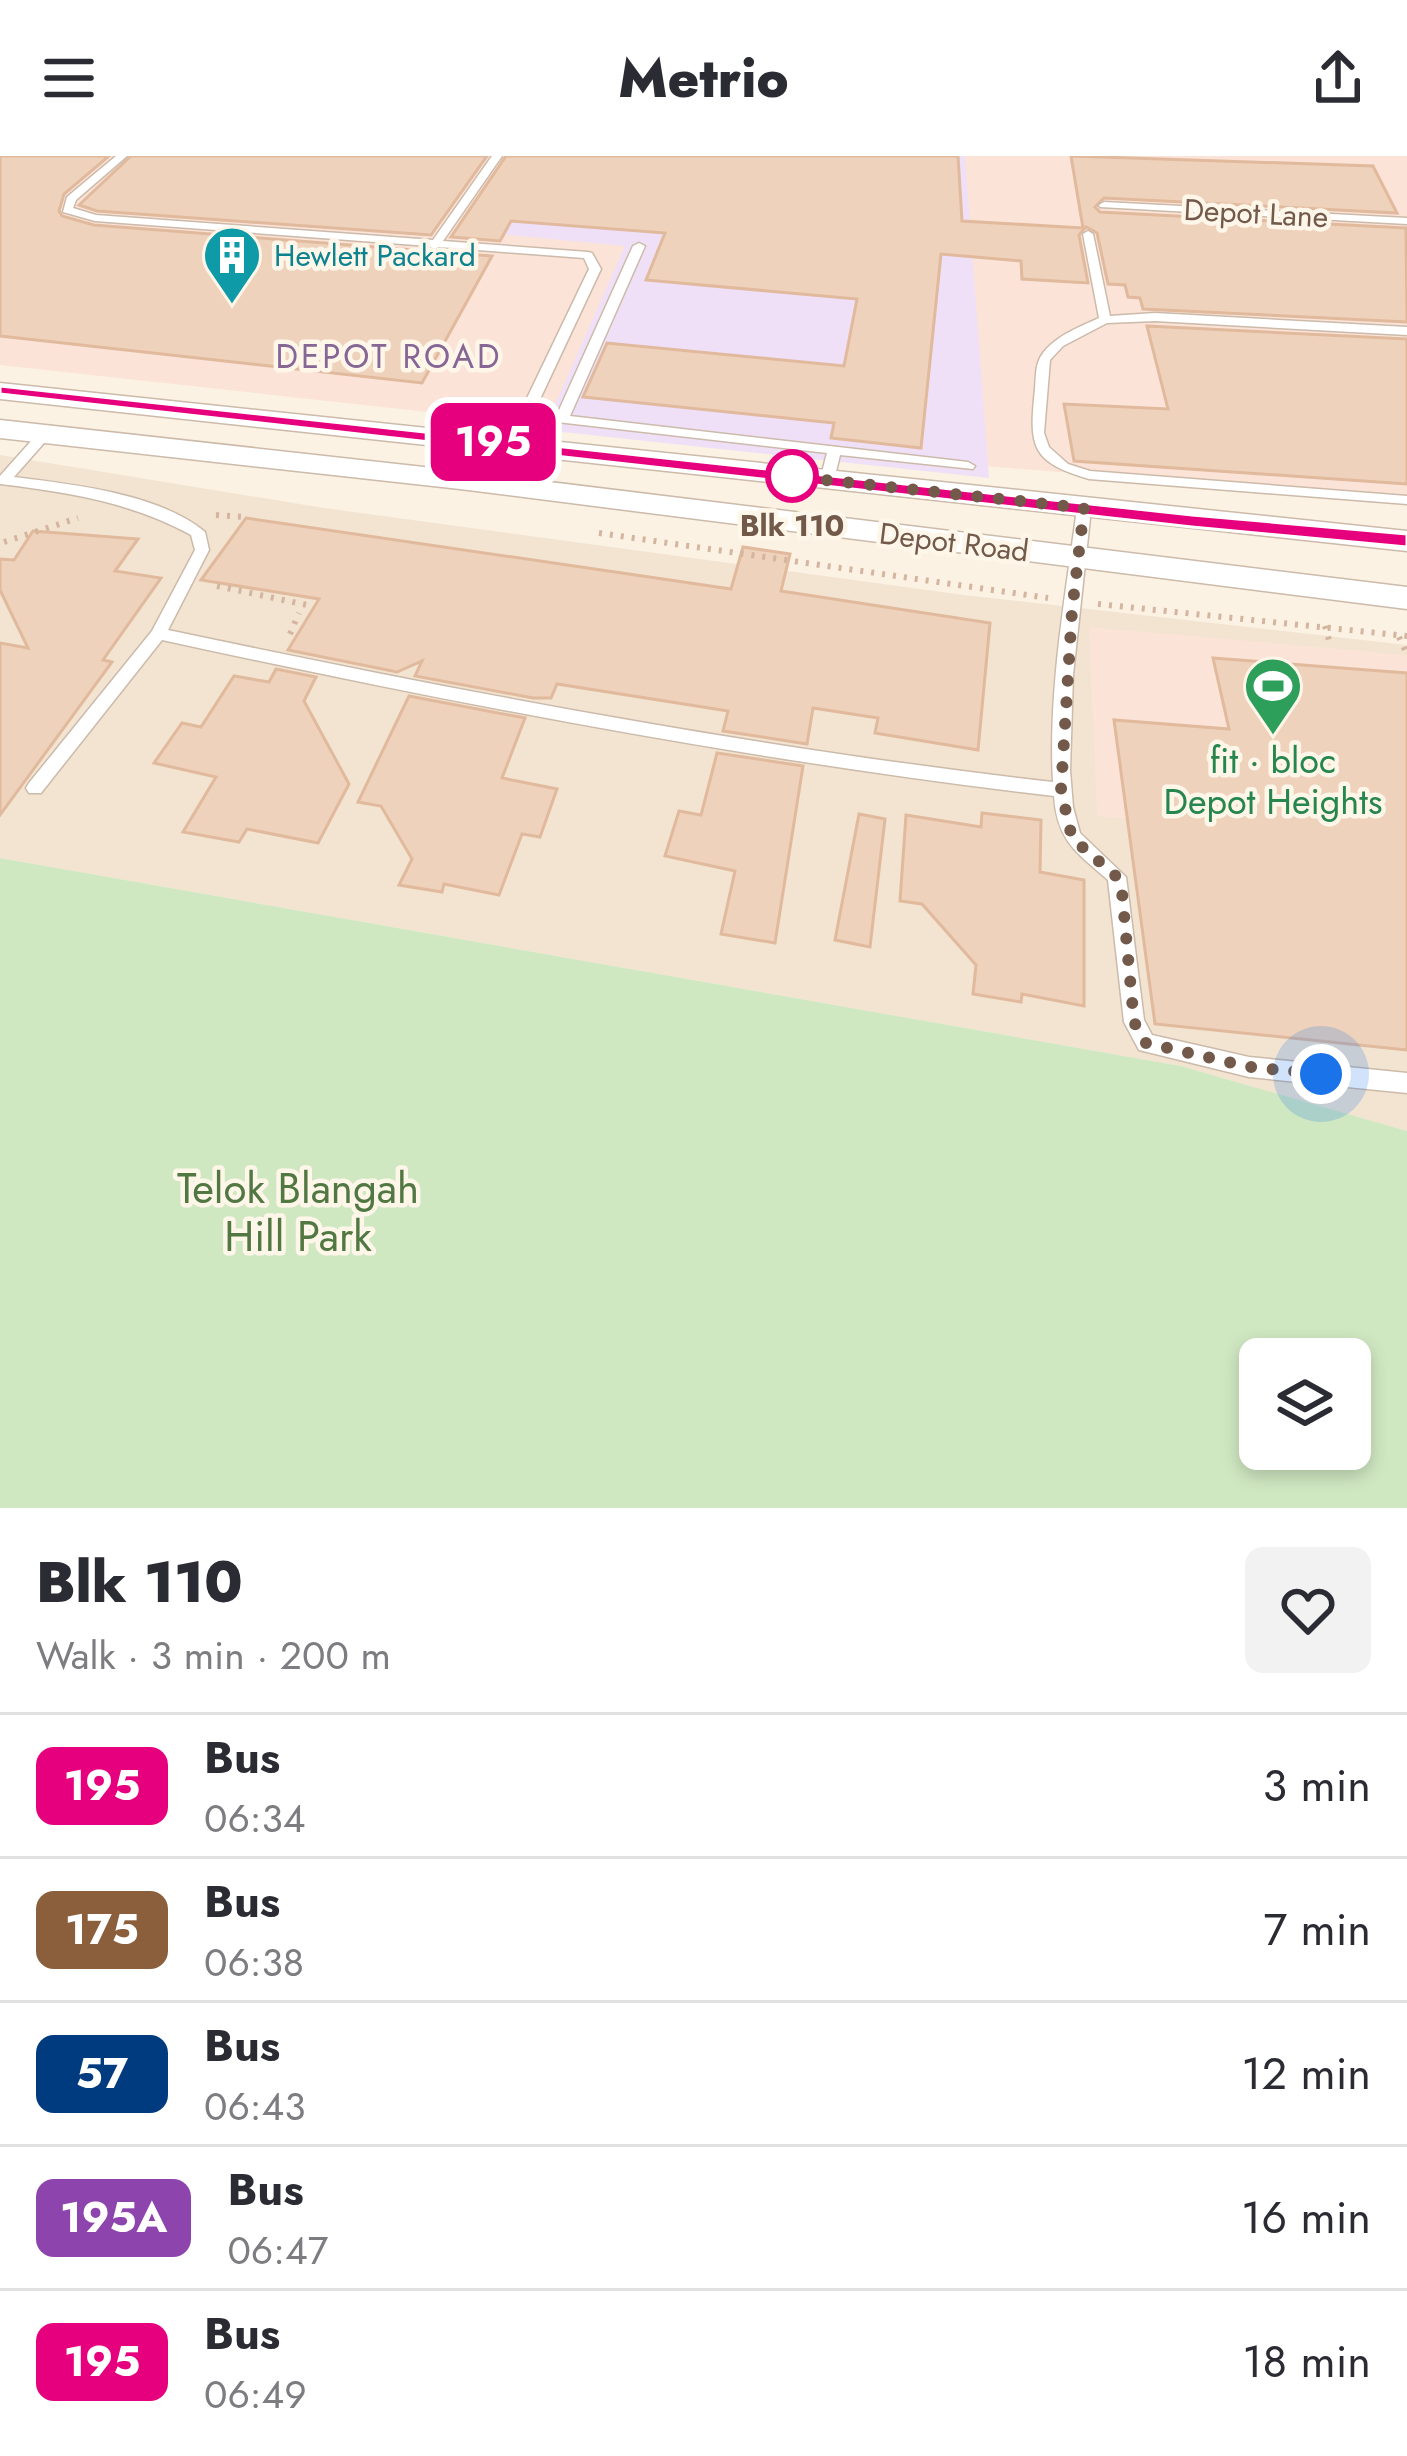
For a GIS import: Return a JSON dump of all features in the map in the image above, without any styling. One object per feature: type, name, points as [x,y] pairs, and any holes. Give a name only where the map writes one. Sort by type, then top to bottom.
[{"type":"street","name":"Depot Road","points":[[0,391],[512,444],[830,465],[1084,508],[1407,541]]},
{"type":"street","name":"Depot Road","points":[[0,429],[1407,598]]},
{"type":"lane","points":[[122,156],[71,199],[67,210],[95,218],[434,246],[572,252],[594,260],[595,269],[512,444]]},
{"type":"lane","points":[[434,246],[497,156]]},
{"type":"lane","name":"Depot Lane","points":[[1104,205],[1407,220]]},
{"type":"lane","points":[[1088,234],[1105,320]]},
{"type":"lane","points":[[639,246],[562,419],[830,465],[968,466]]},
{"type":"lane","points":[[1407,332],[1155,317],[1105,320],[1059,343],[1044,359],[1037,433],[1043,449],[1063,467],[1120,479],[1407,500]]},
{"type":"lane","points":[[2,480],[45,434]]},
{"type":"lane","points":[[2,480],[72,488],[170,515],[198,532],[199,562],[158,634],[35,788]]},
{"type":"lane","points":[[1084,508],[1061,790],[1072,838],[1129,893],[1134,1022],[1146,1043],[1250,1067],[1407,1083]]},
{"type":"lane","points":[[158,634],[402,687],[864,766],[1061,790]]},
{"type":"path","points":[[4,542],[126,503]]},
{"type":"path","points":[[211,515],[244,518]]},
{"type":"path","points":[[597,532],[1073,602],[1402,636],[1407,654]]},
{"type":"path","points":[[217,586],[308,605]]},
{"type":"path","points":[[291,631],[299,614]]},
{"type":"path","points":[[1325,626],[1331,647]]},
{"type":"shaded area","points":[[0,156],[1407,156],[1407,500],[747,447],[0,365]]},
{"type":"shaded area","points":[[513,156],[965,156],[989,478],[544,430],[625,246],[464,231]]},
{"type":"shaded area","points":[[0,455],[324,508],[964,595],[1407,645],[1407,1131],[1181,1066],[0,858]]},
{"type":"shaded area","points":[[1089,627],[1407,655],[1407,845],[1097,816]]},
{"type":"green space","name":"Telok Blangah Hill Park","points":[[0,858],[1181,1066],[1407,1131],[1407,1508],[0,1508]]},
{"type":"building","name":"Hewlett Packard","points":[[0,156],[109,156],[64,194],[59,211],[94,225],[492,256],[422,383],[0,336]]},
{"type":"building","points":[[131,156],[487,156],[431,235],[97,211],[79,205]]},
{"type":"building","points":[[506,156],[958,156],[962,221],[1083,228],[1071,156],[1373,166],[1397,213],[1104,198],[1095,207],[1100,212],[1406,228],[1407,322],[1143,309],[1140,298],[1128,297],[1125,285],[1108,284],[1097,233],[1086,227],[1079,235],[1088,283],[1022,279],[1021,261],[941,254],[921,448],[831,438],[834,423],[583,397],[607,343],[844,366],[857,299],[646,280],[665,233],[511,221],[500,241],[451,237]]},
{"type":"building","points":[[1147,326],[1407,339],[1407,484],[1074,461],[1064,404],[1168,409]]},
{"type":"building","points":[[246,518],[731,589],[743,547],[790,554],[781,591],[990,623],[978,750],[875,733],[878,718],[813,708],[807,744],[723,731],[728,711],[557,684],[551,698],[533,698],[415,676],[422,661],[397,672],[288,650],[319,599],[201,580]]},
{"type":"building","points":[[33,531],[138,539],[115,571],[161,578],[103,660],[112,662],[0,815],[0,643],[28,648],[0,590],[0,559],[14,560]]},
{"type":"building","points":[[1213,658],[1407,673],[1407,1050],[1155,1024],[1114,720],[1229,729]]},
{"type":"building","points":[[276,669],[316,677],[304,701],[349,784],[318,843],[247,829],[239,842],[183,832],[216,777],[154,763],[182,723],[201,727],[234,676],[269,682]]},
{"type":"building","points":[[409,696],[525,718],[502,778],[557,789],[540,837],[522,834],[499,895],[444,884],[442,892],[399,885],[412,859],[381,806],[358,802]]},
{"type":"building","points":[[717,753],[803,766],[775,943],[721,934],[735,871],[665,856],[679,811],[701,815]]},
{"type":"building","points":[[982,813],[1041,820],[1040,872],[1084,880],[1084,1006],[1022,994],[1021,1002],[973,994],[976,965],[922,904],[900,901],[906,815],[981,827]]},
{"type":"building","points":[[859,814],[885,819],[870,947],[835,940]]},
{"type":"bus line","name":"195","points":[[0,391],[156,404],[1407,541]]},
{"type":"place","name":"Hewlett Packard","points":[[232,306]]},
{"type":"place","name":"Blk 110","points":[[792,476]]},
{"type":"place","name":"fit · bloc Depot Heights","points":[[1273,737]]},
{"type":"district","name":"DEPOT ROAD","points":[[389,356]]},
{"type":"route","points":[[792,476],[788,476],[1084,508],[1061,790],[1072,838],[1117,877],[1122,892],[1134,1022],[1146,1043],[1250,1067],[1321,1074]]}]
